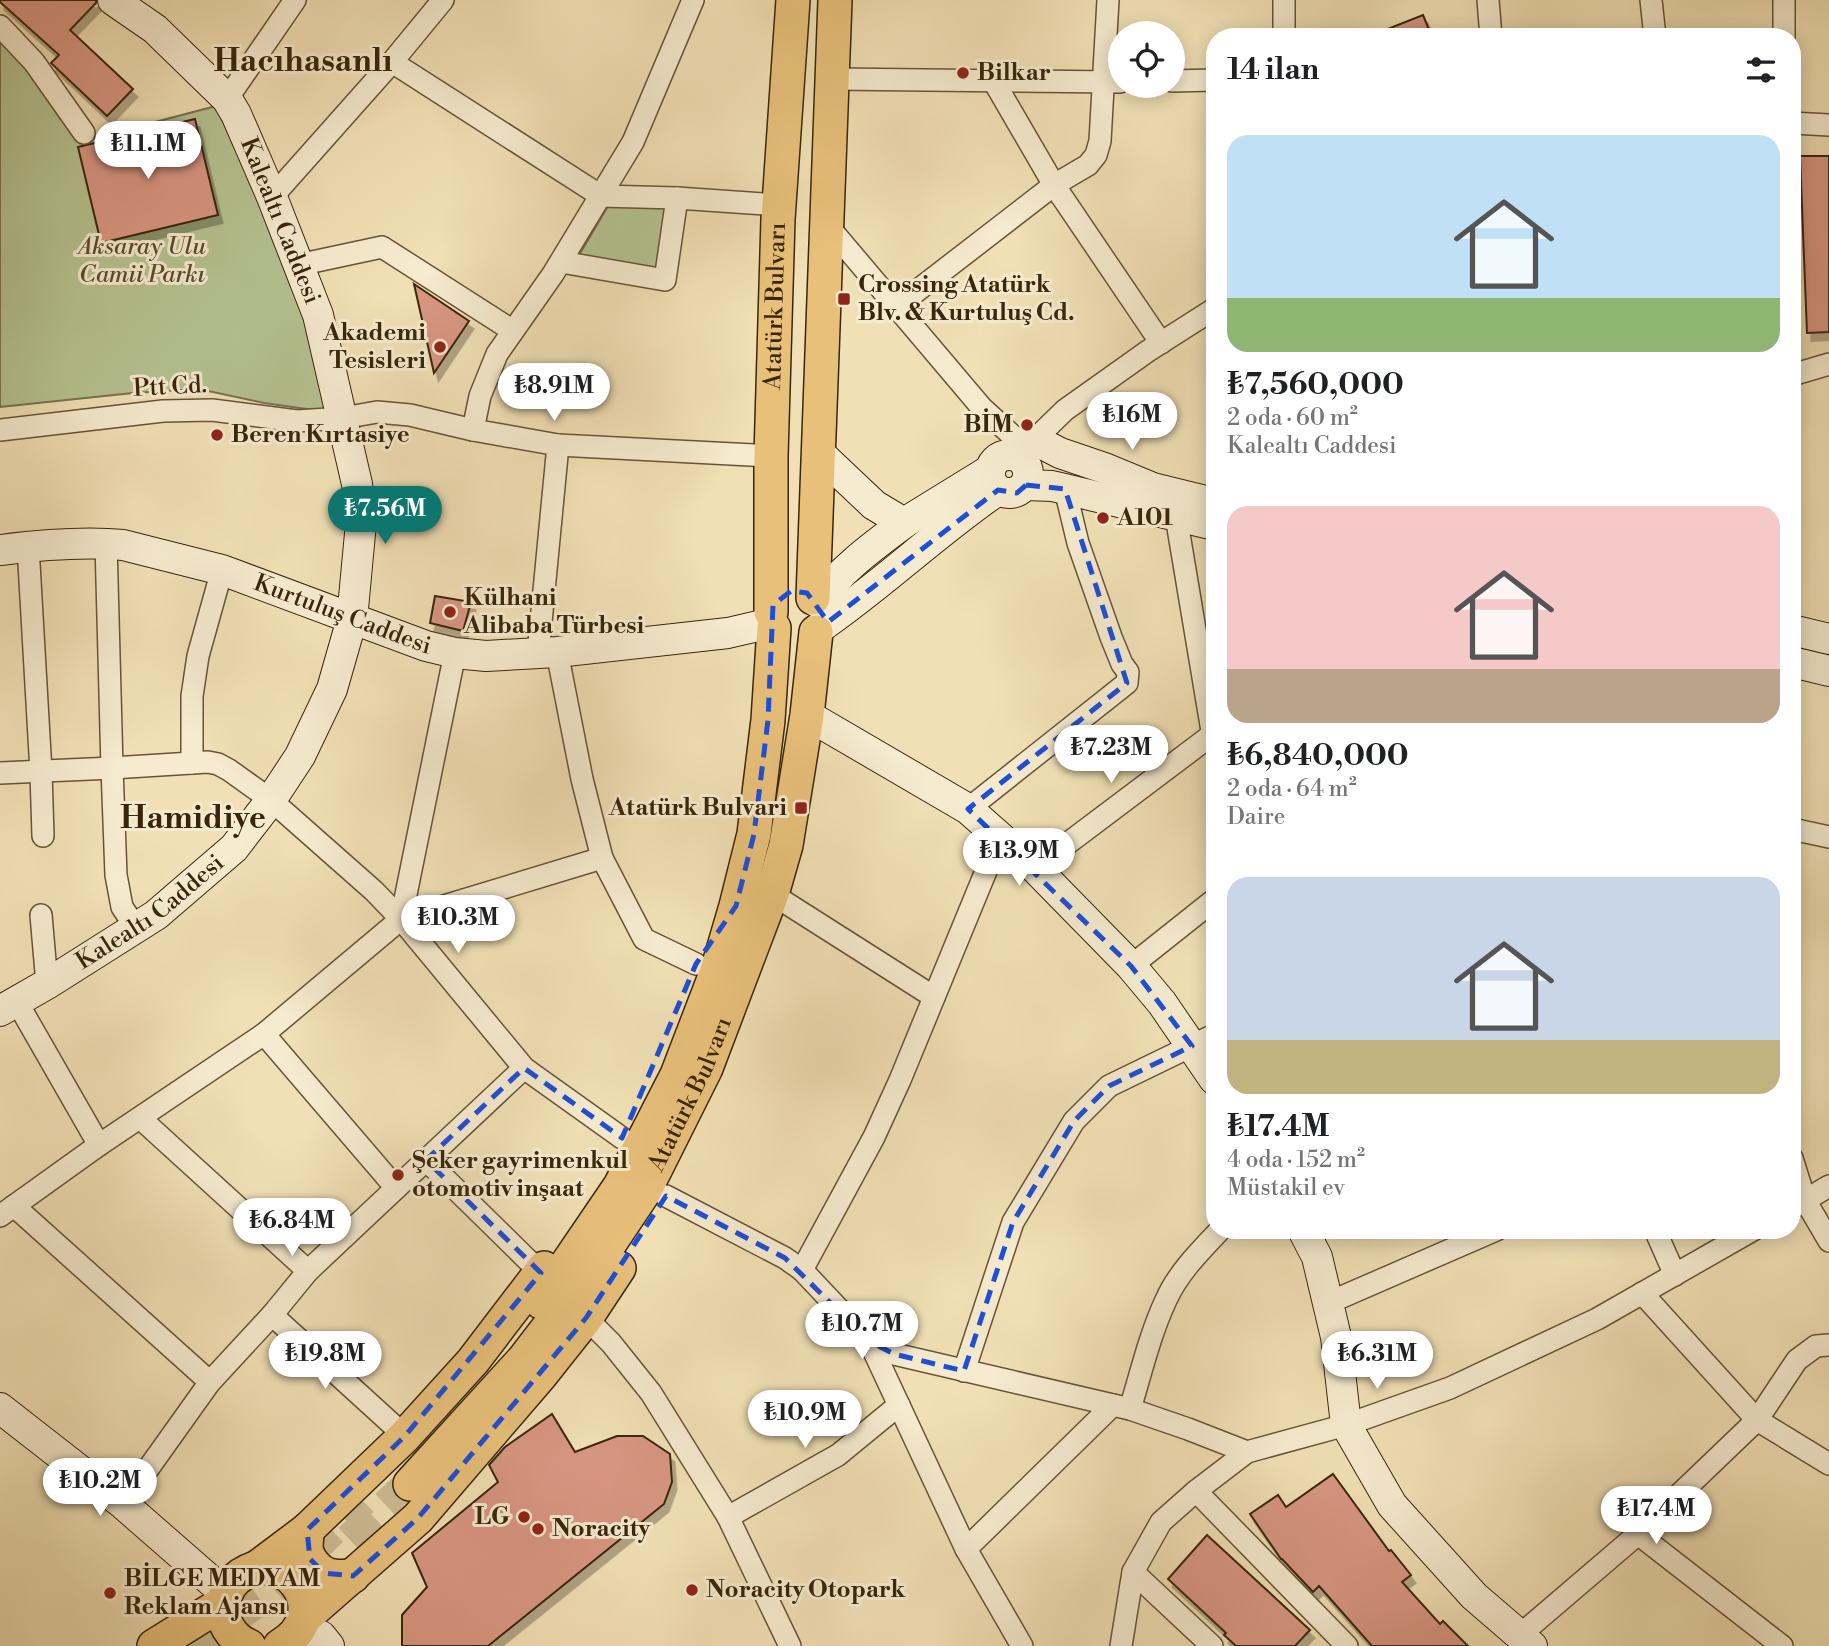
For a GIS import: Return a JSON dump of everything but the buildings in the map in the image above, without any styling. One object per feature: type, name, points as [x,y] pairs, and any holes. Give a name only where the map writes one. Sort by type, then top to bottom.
[{"type":"main road","name":"Atatürk Bulvarı","points":[[404,1462],[541,1302],[620,1186],[677,1075],[717,971],[736,906],[754,834],[768,720],[772,621],[771,456],[779,205],[793,0]]},
{"type":"main road","name":"Atatürk Bulvarı","points":[[404,1462],[524,1359],[590,1273],[644,1192],[706,1068],[772,894],[786,845],[807,715],[816,615],[835,0]]},
{"type":"main road","points":[[791,592],[807,593],[816,615],[810,638],[794,641],[779,635],[772,621],[773,605],[791,592]]},
{"type":"main road","points":[[289,1637],[418,1518],[540,1376],[586,1318],[666,1196],[704,1121],[772,894]]},
{"type":"main road","points":[[255,1569],[404,1462],[473,1361],[541,1273],[587,1199],[622,1138],[657,1064],[696,964],[736,906]]},
{"type":"main road","points":[[307,1530],[306,1548],[316,1566],[333,1577],[353,1576]]},
{"type":"main road","points":[[249,1646],[234,1636],[223,1615],[225,1599],[232,1583],[242,1574],[255,1569],[265,1567],[285,1573],[300,1588],[305,1608],[289,1637]]},
{"type":"main road","points":[[158,1644],[225,1599]]},
{"type":"main road","points":[[158,1644],[183,1639],[200,1646]]},
{"type":"street","name":"Kalealtı Caddesi","points":[[8,1006],[156,915],[234,848],[300,756],[332,689],[352,619],[362,523],[357,484],[318,315],[272,197],[227,99],[155,29],[113,0]]},
{"type":"street","points":[[227,99],[295,0]]},
{"type":"street","points":[[473,430],[480,396],[497,354],[561,262],[633,142],[693,0]]},
{"type":"street","points":[[1108,0],[1109,21]]},
{"type":"street","points":[[1284,0],[1284,28]]},
{"type":"street","points":[[1488,0],[1491,28]]},
{"type":"street","points":[[1651,0],[1654,28]]},
{"type":"street","points":[[1784,0],[1784,28]]},
{"type":"street","points":[[272,197],[392,62],[441,1]]},
{"type":"street","points":[[0,26],[34,62],[84,133]]},
{"type":"street","points":[[392,62],[601,196],[779,205]]},
{"type":"street","points":[[833,79],[1108,82]]},
{"type":"street","points":[[993,80],[1054,185],[1161,343]]},
{"type":"street","points":[[1185,81],[1206,80]]},
{"type":"street","points":[[896,307],[1054,185],[1088,165],[1096,155],[1109,98]]},
{"type":"street","points":[[1801,123],[1829,125]]},
{"type":"street","points":[[561,262],[665,280],[677,198]]},
{"type":"street","points":[[828,226],[982,408],[1026,448],[1060,453],[1153,488],[1206,501]]},
{"type":"street","points":[[298,265],[382,247],[513,331]]},
{"type":"street","points":[[1005,482],[993,464],[1003,456],[1026,448],[1065,410],[1206,314]]},
{"type":"street","points":[[1801,372],[1829,364]]},
{"type":"street","name":"Ptt Cd.","points":[[0,430],[163,411],[212,410],[297,421],[343,418],[377,412],[410,415],[473,430],[558,445],[771,456]]},
{"type":"street","points":[[558,445],[548,653],[602,858],[644,939],[696,964]]},
{"type":"street","points":[[819,453],[874,505],[904,523]]},
{"type":"street","points":[[816,615],[854,605],[1005,482]]},
{"type":"street","points":[[816,615],[832,582],[904,523],[1005,482],[1052,486],[1206,523]]},
{"type":"street","points":[[968,809],[1127,683],[1128,672],[1111,637],[1078,543],[1065,489]]},
{"type":"street","points":[[1176,516],[1206,692]]},
{"type":"street","points":[[106,543],[117,875],[122,907],[136,928]]},
{"type":"street","name":"Kurtuluş Caddesi","points":[[14,549],[106,543],[123,545],[222,570],[426,646],[455,653],[486,656],[548,653],[728,633],[772,621]]},
{"type":"street","points":[[14,549],[41,772],[43,836]]},
{"type":"street","points":[[192,763],[192,696],[198,656],[222,570]]},
{"type":"street","points":[[1801,632],[1829,639]]},
{"type":"street","points":[[401,919],[455,653]]},
{"type":"street","points":[[1801,664],[1829,671]]},
{"type":"street","points":[[807,715],[968,809],[1035,868],[1131,966],[1162,1003],[1203,1040],[1109,1086],[1074,1121],[1013,1222],[964,1371]]},
{"type":"street","points":[[1035,868],[1206,745]]},
{"type":"street","points":[[0,773],[208,762],[218,764],[271,800],[374,891],[401,919],[524,1068],[622,1138]]},
{"type":"street","points":[[1801,832],[1829,837]]},
{"type":"street","points":[[802,1270],[874,1137],[1000,837]]},
{"type":"street","points":[[210,1382],[7,1211],[99,1145],[264,1034],[401,919],[602,858]]},
{"type":"street","points":[[772,894],[934,997]]},
{"type":"street","points":[[1131,966],[1206,906]]},
{"type":"street","points":[[41,915],[47,984]]},
{"type":"street","points":[[8,1006],[99,1145]]},
{"type":"street","points":[[264,1034],[396,1188]]},
{"type":"street","points":[[123,1504],[210,1382],[272,1315],[308,1271],[524,1068]]},
{"type":"street","points":[[140,1118],[308,1271]]},
{"type":"street","points":[[426,1160],[541,1273]]},
{"type":"street","points":[[1801,1203],[1829,1186]]},
{"type":"street","points":[[666,1196],[761,1244],[802,1270],[869,1341],[966,1549],[1022,1646]]},
{"type":"street","points":[[1801,1206],[1829,1241]]},
{"type":"street","points":[[966,1549],[1121,1407],[1167,1297],[1191,1261],[1212,1239]]},
{"type":"street","points":[[1308,1239],[1317,1257],[1336,1337],[1346,1425],[1392,1505],[1474,1596],[1526,1640],[1758,1420],[1797,1360],[1816,1346],[1829,1345]]},
{"type":"street","points":[[1328,1303],[1475,1239]]},
{"type":"street","points":[[1659,1239],[1675,1275]]},
{"type":"street","points":[[1121,1646],[1133,1572],[1161,1522],[1247,1452],[1346,1425],[1450,1388],[1597,1319],[1737,1239]]},
{"type":"street","points":[[1642,1293],[1758,1420],[1829,1464]]},
{"type":"street","points":[[272,1315],[404,1462]]},
{"type":"street","points":[[586,1318],[611,1343],[652,1393],[728,1517],[790,1646]]},
{"type":"street","points":[[869,1341],[894,1354],[1121,1407],[1247,1452]]},
{"type":"street","points":[[728,1517],[838,1455],[899,1405]]},
{"type":"street","points":[[0,1408],[123,1504],[225,1599]]},
{"type":"street","points":[[1196,1491],[1347,1646]]},
{"type":"street","points":[[1638,1534],[1782,1646]]},
{"type":"street","points":[[1133,1572],[1212,1646]]},
{"type":"street","points":[[289,1637],[321,1636],[329,1646]]},
{"type":"highlighted area","points":[[1026,485],[1065,489],[1127,683],[968,809],[1131,966],[1192,1046],[1109,1086],[1074,1121],[1013,1222],[964,1371],[894,1354],[869,1341],[785,1258],[666,1196],[586,1318],[418,1518],[353,1576],[324,1573],[310,1559],[307,1530],[405,1436],[541,1273],[426,1160],[524,1068],[622,1138],[696,964],[736,906],[754,834],[768,720],[773,605],[791,591],[807,593],[828,622],[998,490],[1017,493]]},
{"type":"green space","name":"Aksaray Ulu Camii Parkı","points":[[0,40],[37,72],[83,141],[216,106],[307,308],[335,413],[264,403],[199,389],[0,407]]},
{"type":"green space","points":[[608,206],[666,207],[657,269],[578,257]]},
{"type":"tunnel","points":[[350,1540],[410,1484]]},
{"type":"tunnel","points":[[191,1646],[263,1597],[362,1500]]},
{"type":"place","name":"Bilkar","points":[[963,73]]},
{"type":"place","name":"Crossing Atatürk Blv. & Kurtuluş Cd.","points":[[844,299]]},
{"type":"place","name":"Akademi Tesisleri","points":[[440,347]]},
{"type":"place","name":"BİM","points":[[1027,425]]},
{"type":"place","name":"Beren Kırtasiye","points":[[217,435]]},
{"type":"place","name":"A101","points":[[1103,518]]},
{"type":"place","name":"Külhani Alibaba Türbesi","points":[[450,612]]},
{"type":"place","name":"Atatürk Bulvari","points":[[801,808]]},
{"type":"place","name":"Şeker gayrimenkul otomotiv inşaat","points":[[398,1175]]},
{"type":"place","name":"LG","points":[[524,1517]]},
{"type":"place","name":"Noracity","points":[[538,1529]]},
{"type":"place","name":"Noracity Otopark","points":[[692,1590]]},
{"type":"place","name":"BİLGE MEDYAM Reklam Ajansı","points":[[110,1593]]},
{"type":"district","name":"Hacıhasanlı","points":[[303,61]]},
{"type":"district","name":"Hamidiye","points":[[193,818]]}]
